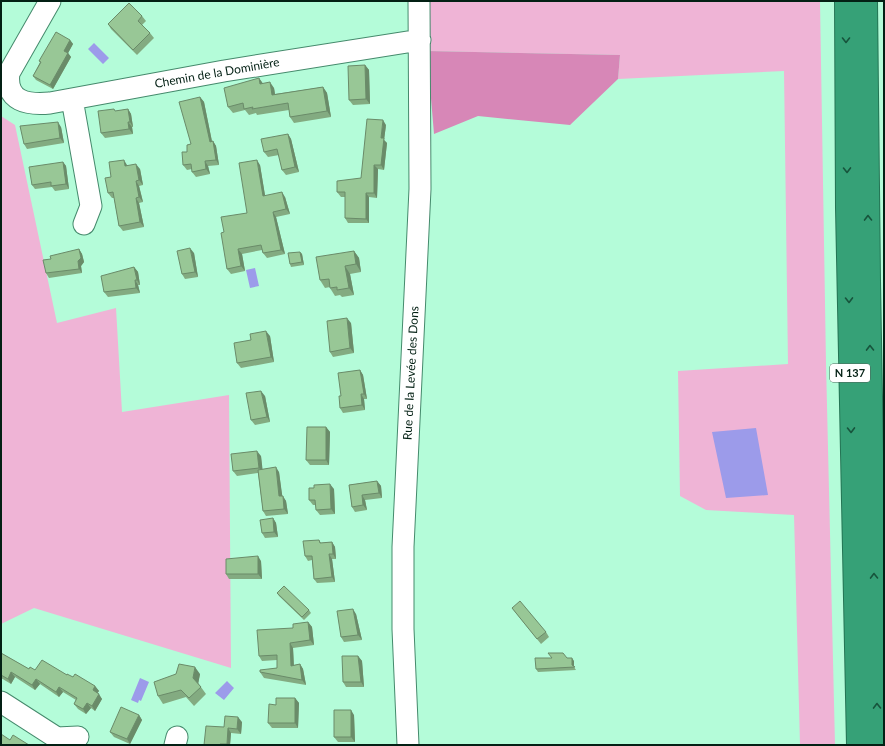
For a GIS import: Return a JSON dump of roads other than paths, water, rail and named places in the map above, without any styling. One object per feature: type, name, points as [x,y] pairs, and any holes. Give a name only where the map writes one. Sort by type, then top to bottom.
[{"type":"highway","name":"N 137","points":[[846,1],[847,215],[858,745]]},
{"type":"highway","name":"N 137","points":[[866,1],[868,281],[878,745]]},
{"type":"street","points":[[8,95],[8,73],[50,1]]},
{"type":"street","name":"Rue de la Levée des Dons","points":[[408,745],[403,630],[403,547],[420,188],[419,1]]},
{"type":"street","name":"Chemin de la Dominière","points":[[8,95],[29,104],[50,103],[224,71],[420,40]]},
{"type":"street","points":[[72,99],[92,206],[84,224]]},
{"type":"street","points":[[1,702],[57,738],[78,738]]},
{"type":"water","points":[[94,43],[109,58],[103,64],[88,49]]},
{"type":"water","points":[[255,268],[259,286],[250,288],[246,270]]},
{"type":"water","points":[[756,428],[768,495],[726,498],[712,432]]},
{"type":"water","points":[[140,678],[149,682],[141,701],[139,700],[138,703],[131,700]]},
{"type":"water","points":[[227,681],[234,688],[224,700],[215,693]]}]
